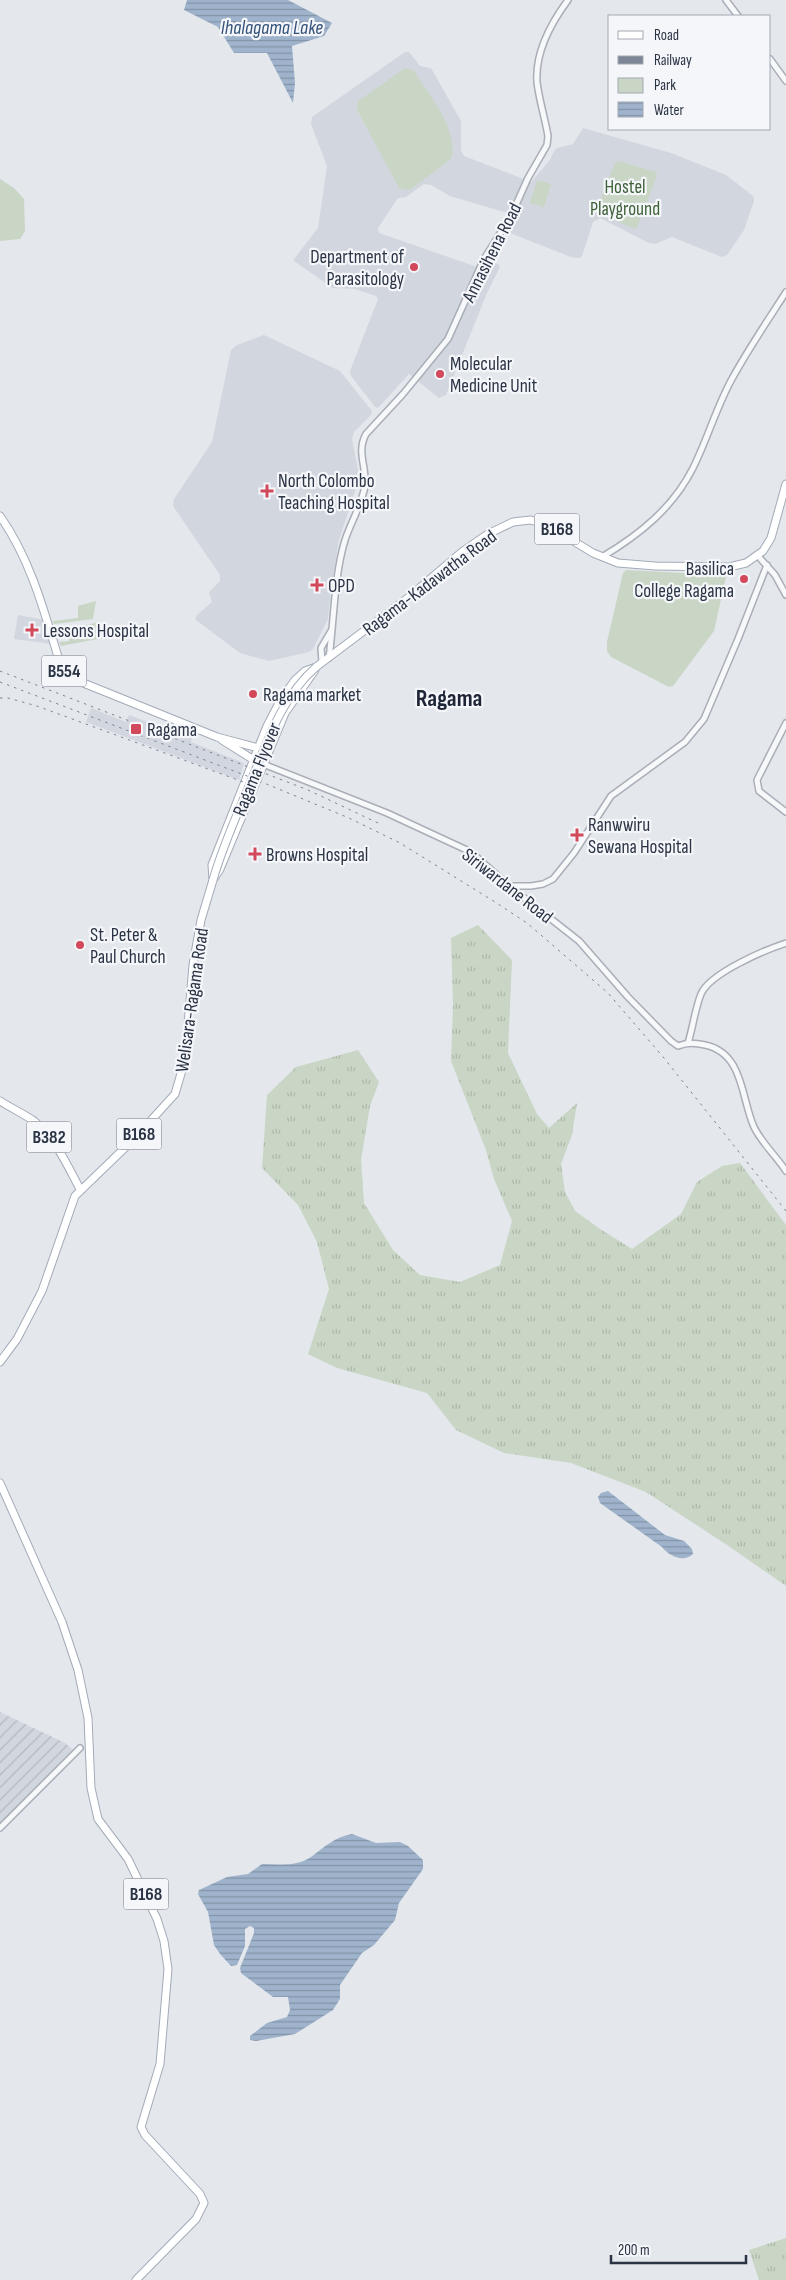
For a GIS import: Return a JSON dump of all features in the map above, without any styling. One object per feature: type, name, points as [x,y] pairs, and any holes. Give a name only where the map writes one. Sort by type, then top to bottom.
[{"type":"main road","points":[[758,556],[771,538],[786,484]]},
{"type":"main road","name":"B554","points":[[0,516],[8,528],[39,595],[62,670],[71,678],[217,737],[259,748]]},
{"type":"main road","name":"Ragama-Kadawatha Road","points":[[316,667],[409,597],[462,552],[488,534],[513,522],[530,520],[544,522],[601,557],[631,565],[717,567],[746,563],[758,556]]},
{"type":"main road","name":"B168","points":[[213,880],[212,865],[280,701],[295,680],[305,671],[316,667]]},
{"type":"main road","name":"B168","points":[[213,880],[220,869],[285,713],[316,667]]},
{"type":"main road","name":"Ragama Flyover","points":[[213,880],[226,842],[278,716],[295,688],[316,667]]},
{"type":"main road","name":"B554","points":[[217,737],[254,760]]},
{"type":"main road","points":[[259,748],[268,751]]},
{"type":"main road","points":[[254,760],[263,764]]},
{"type":"main road","name":"Welisara-Ragama Road","points":[[0,1362],[17,1338],[42,1291],[72,1204],[80,1189],[134,1139],[175,1094],[185,1060],[193,965],[201,920],[213,880]]},
{"type":"main road","name":"B382","points":[[0,1101],[32,1120],[42,1129],[56,1145],[80,1189]]},
{"type":"main road","name":"B168","points":[[0,1483],[62,1622],[76,1662],[88,1718],[92,1788],[98,1820],[128,1859],[157,1919],[164,1941],[168,1969],[160,2064],[141,2127],[145,2135],[200,2194],[204,2203],[196,2219],[136,2280]]},
{"type":"street","name":"Annasihena Road","points":[[326,660],[333,629],[340,564],[345,540],[365,487],[360,450],[362,441],[448,339],[484,259],[511,216],[528,178],[547,145],[548,136],[538,82],[539,58],[551,28],[568,0]]},
{"type":"street","points":[[726,0],[737,15]]},
{"type":"street","points":[[771,60],[786,81]]},
{"type":"street","points":[[601,557],[632,539],[650,524],[679,490],[693,469],[732,378],[786,292]]},
{"type":"street","points":[[758,556],[786,595]]},
{"type":"street","points":[[509,886],[531,886],[543,884],[553,879],[574,853],[611,796],[691,735],[704,719],[766,565]]},
{"type":"street","name":"Annasihena Road","points":[[326,660],[321,648],[333,629]]},
{"type":"street","points":[[786,722],[757,780],[759,791],[786,812]]},
{"type":"street","name":"Siriwardane Road","points":[[263,764],[388,813],[471,852],[509,886],[579,941],[628,997],[671,1041],[678,1046],[688,1043]]},
{"type":"street","points":[[786,943],[762,950],[710,981],[702,993],[688,1043],[714,1048],[731,1063],[740,1078],[754,1128],[786,1170]]},
{"type":"street","points":[[0,1828],[80,1748]]},
{"type":"shaded area","points":[[405,52],[409,52],[420,66],[431,68],[461,121],[461,151],[464,156],[531,182],[550,160],[554,151],[557,148],[573,144],[583,128],[671,153],[726,175],[753,196],[754,201],[744,230],[727,255],[722,257],[672,237],[655,244],[649,243],[600,218],[593,222],[582,256],[579,258],[571,257],[510,233],[514,215],[450,196],[431,185],[424,184],[406,197],[398,198],[378,228],[379,233],[480,268],[489,259],[500,267],[487,293],[446,395],[439,398],[409,374],[378,408],[375,407],[351,376],[350,371],[378,299],[376,296],[355,289],[333,288],[294,261],[318,228],[327,166],[311,124],[312,117]],"holes":[[[357,102],[401,190],[357,110]]]},
{"type":"shaded area","name":"North Colombo Teaching Hospital","points":[[264,335],[340,371],[372,411],[371,415],[354,432],[352,439],[359,475],[339,540],[328,619],[313,649],[309,652],[269,661],[240,653],[196,620],[196,616],[212,602],[209,592],[220,581],[220,575],[173,506],[174,499],[212,442],[231,350],[237,345]]},
{"type":"shaded area","name":"Lessons Hospital","points":[[18,615],[45,620],[53,644],[14,639]]},
{"type":"shaded area","name":"Ragama","points":[[91,708],[126,722],[129,715],[192,738],[191,742],[244,763],[239,780],[86,722]]},
{"type":"shaded area","points":[[0,1712],[65,1743],[77,1753],[0,1828]]},
{"type":"green space","points":[[405,68],[413,70],[434,101],[447,125],[453,148],[451,159],[410,190],[399,188],[357,110],[357,102]]},
{"type":"green space","name":"Hostel Playground","points":[[618,161],[656,172],[657,175],[637,228],[634,229],[599,212],[597,208],[615,163]]},
{"type":"green space","points":[[0,179],[14,188],[24,199],[25,231],[20,239],[0,241]]},
{"type":"green space","points":[[537,180],[551,184],[544,207],[530,203]]},
{"type":"green space","points":[[626,570],[722,575],[726,577],[714,631],[673,686],[669,687],[611,657],[607,651],[607,642],[623,573]]},
{"type":"green space","points":[[96,601],[93,619],[54,624],[53,621],[78,618],[78,606]]},
{"type":"green space","points":[[100,622],[103,638],[61,646],[59,642],[69,641],[69,629]]},
{"type":"green space","points":[[478,925],[512,960],[508,1053],[537,1114],[549,1128],[577,1103],[572,1135],[561,1164],[565,1192],[575,1211],[632,1249],[681,1214],[697,1182],[722,1166],[740,1163],[786,1225],[786,1586],[646,1492],[571,1463],[504,1453],[456,1430],[427,1393],[337,1368],[308,1354],[329,1289],[317,1242],[298,1205],[262,1168],[267,1095],[296,1067],[358,1050],[379,1082],[370,1106],[361,1160],[364,1203],[393,1250],[420,1275],[460,1282],[500,1265],[512,1221],[494,1179],[486,1150],[451,1061],[453,1005],[451,938]]},
{"type":"green space","points":[[786,2238],[786,2280],[759,2280],[749,2250]]},
{"type":"water","name":"Ihalagama Lake","points":[[187,0],[288,0],[332,23],[324,36],[292,46],[295,83],[293,103],[267,53],[234,53],[218,27],[184,10]]},
{"type":"water","points":[[608,1491],[665,1535],[684,1541],[692,1549],[693,1554],[685,1558],[672,1556],[600,1503],[598,1497],[601,1493]]},
{"type":"water","points":[[352,1834],[376,1843],[400,1842],[408,1846],[423,1860],[423,1869],[399,1903],[395,1920],[374,1945],[362,1953],[340,1985],[340,1999],[333,2010],[295,2034],[256,2041],[250,2040],[250,2036],[267,2023],[287,2017],[290,2010],[288,1997],[273,1997],[241,1973],[240,1968],[254,1933],[254,1928],[250,1926],[245,1929],[245,1946],[237,1965],[231,1966],[220,1954],[214,1945],[208,1912],[198,1894],[199,1890],[227,1877],[248,1874],[262,1864],[287,1864],[306,1860],[335,1840]]},
{"type":"railway","points":[[0,671],[308,790],[380,824]]},
{"type":"railway","points":[[0,682],[247,776],[349,818],[400,843],[527,923],[608,993],[664,1058],[786,1211]]},
{"type":"railway","points":[[0,698],[8,698],[37,706],[257,787]]},
{"type":"place","name":"Department of Parasitology","points":[[414,267]]},
{"type":"place","name":"Molecular Medicine Unit","points":[[440,374]]},
{"type":"place","name":"North Colombo Teaching Hospital","points":[[267,491]]},
{"type":"place","name":"Basilica College Ragama","points":[[744,579]]},
{"type":"place","name":"OPD","points":[[317,585]]},
{"type":"place","name":"Lessons Hospital","points":[[32,630]]},
{"type":"place","name":"Ragama market","points":[[253,694]]},
{"type":"place","name":"Ragama","points":[[136,729]]},
{"type":"place","name":"Ranwwiru Sewana Hospital","points":[[577,835]]},
{"type":"place","name":"Browns Hospital","points":[[255,854]]},
{"type":"place","name":"St. Peter & Paul Church","points":[[80,945]]},
{"type":"district","name":"Ragama","points":[[449,698]]}]
